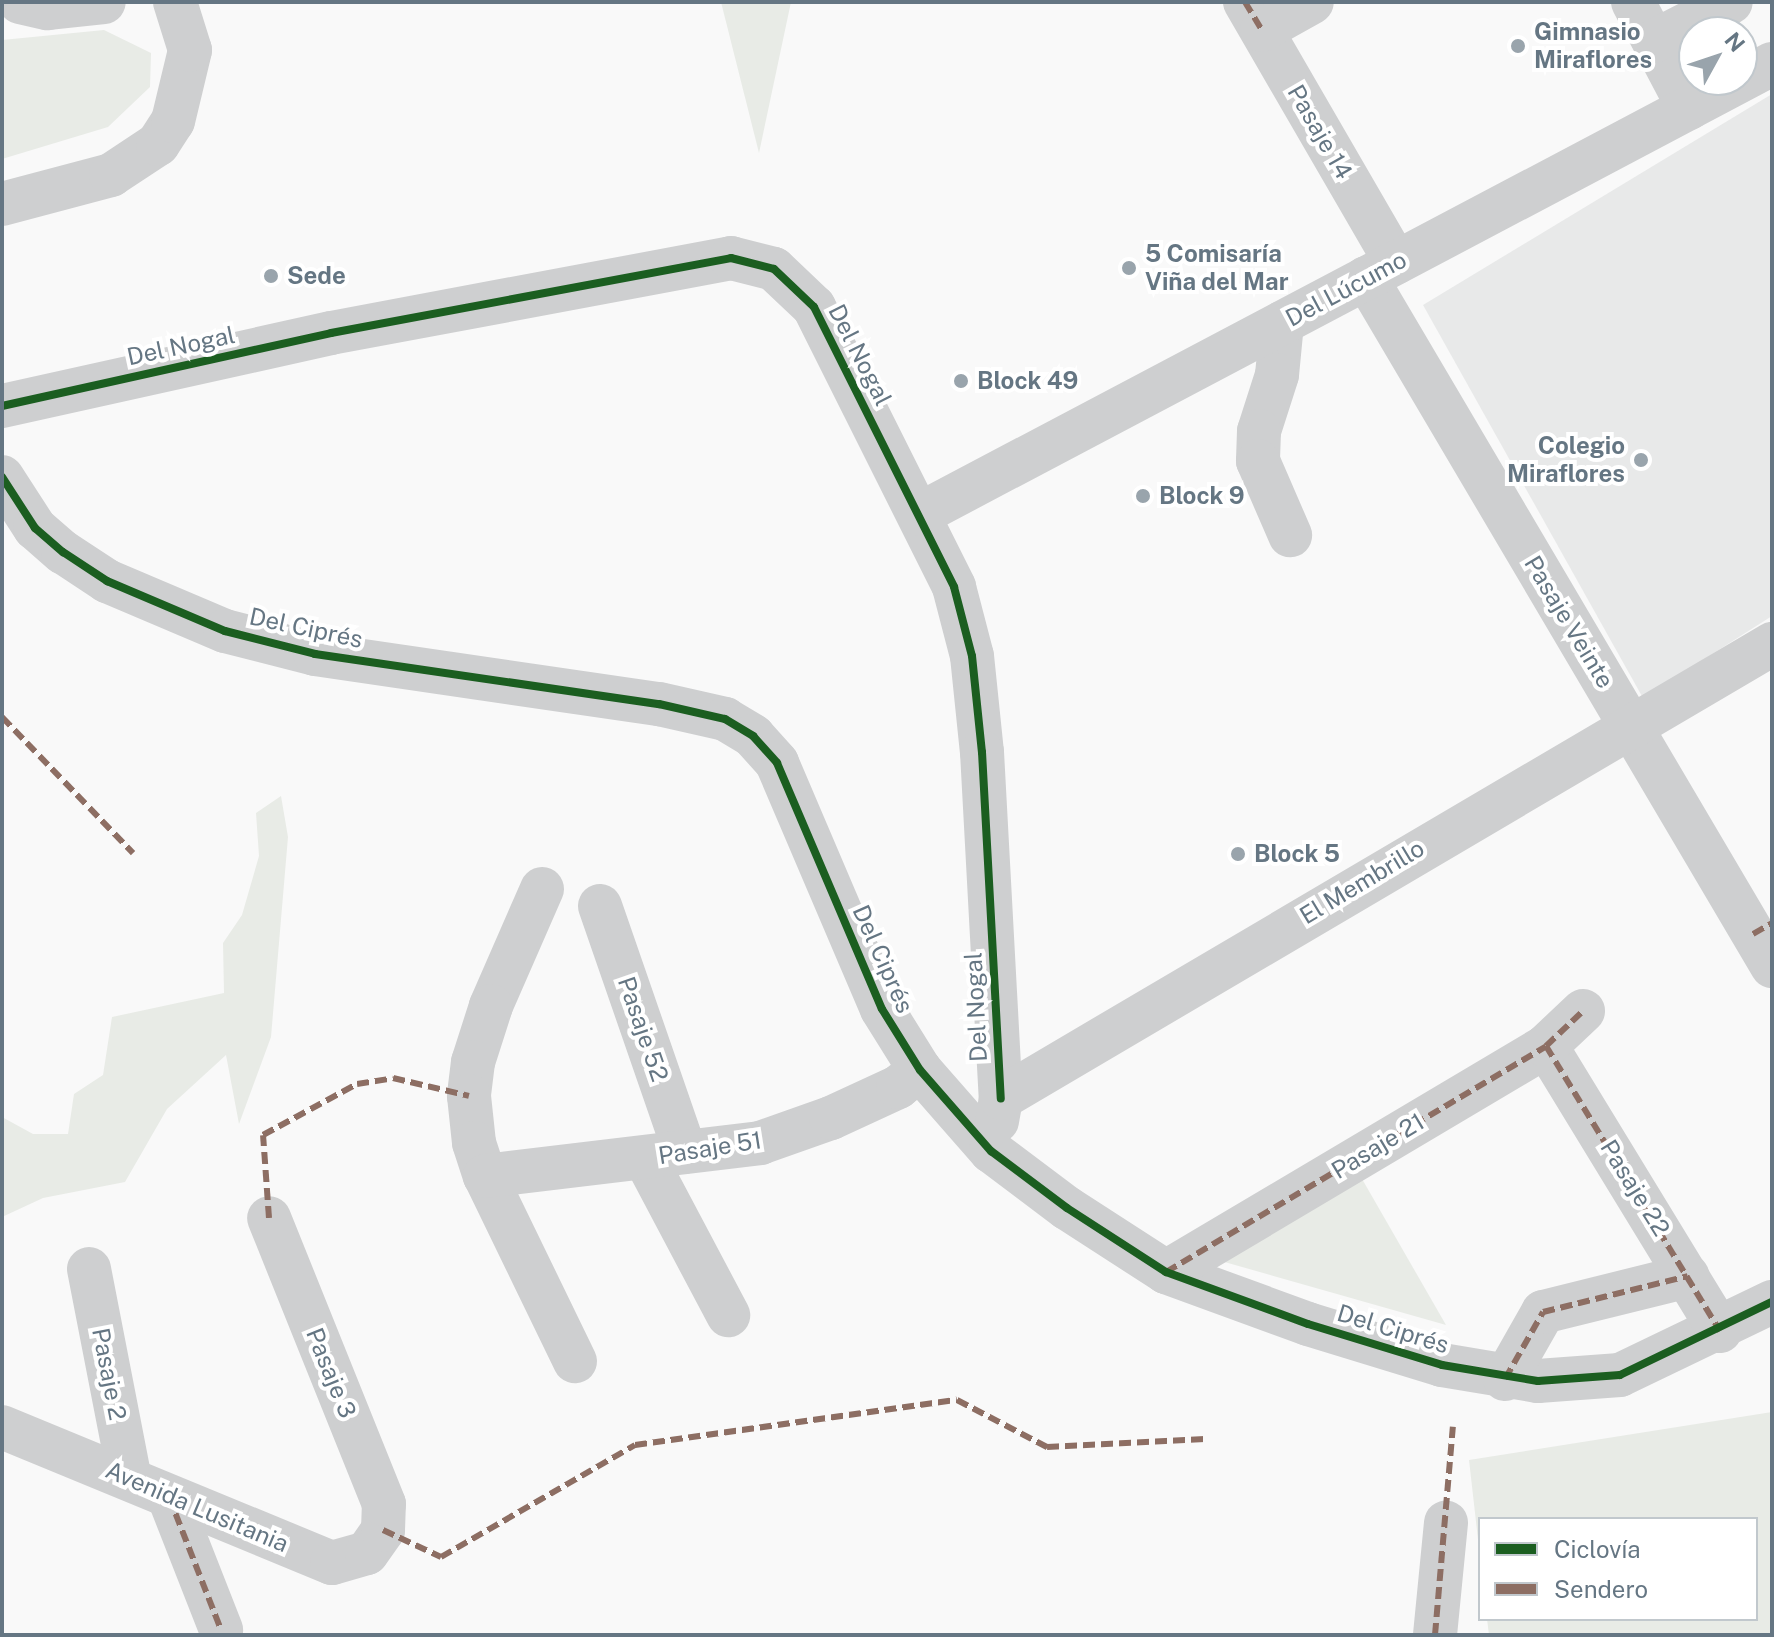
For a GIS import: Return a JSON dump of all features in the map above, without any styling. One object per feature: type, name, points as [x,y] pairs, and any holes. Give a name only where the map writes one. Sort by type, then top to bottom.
[{"type":"street","points":[[20,2],[47,8],[104,2]]},
{"type":"street","points":[[2,204],[111,175],[158,144],[173,121],[190,50],[175,2]]},
{"type":"street","points":[[1253,16],[1312,2]]},
{"type":"street","points":[[1633,2],[1689,108]]},
{"type":"street","points":[[1654,41],[1731,2]]},
{"type":"street","name":"Pasaje 14","points":[[1253,16],[1381,270]]},
{"type":"street","name":"Del Lúcumo","points":[[920,514],[1772,64]]},
{"type":"street","name":"Del Nogal","points":[[2,406],[331,333],[731,258],[774,269],[814,307],[954,587],[972,656],[1001,1098]]},
{"type":"street","name":"Pasaje Veinte","points":[[1381,270],[1629,723],[1766,941]]},
{"type":"street","points":[[1282,323],[1277,375],[1259,431],[1258,461],[1290,535]]},
{"type":"street","name":"Del Ciprés","points":[[2,477],[35,528],[63,552],[107,581],[225,631],[315,654],[659,704],[725,719],[753,736],[777,763],[882,1009],[920,1070],[991,1151],[1067,1208],[1166,1272],[1308,1324],[1505,1379],[1620,1375],[1720,1331],[1772,1302]]},
{"type":"street","name":"El Membrillo","points":[[1001,1098],[1629,723],[1772,644]]},
{"type":"street","points":[[542,889],[473,1062],[469,1096],[474,1143],[485,1176],[575,1361]]},
{"type":"street","name":"Pasaje 52","points":[[600,906],[665,1155],[728,1315]]},
{"type":"street","name":"Pasaje 21","points":[[1166,1272],[1546,1046],[1583,1011]]},
{"type":"street","name":"Pasaje 22","points":[[1546,1046],[1720,1331]]},
{"type":"street","name":"Pasaje 51","points":[[485,1176],[760,1143],[898,1087],[920,1070]]},
{"type":"street","points":[[991,1151],[1001,1098]]},
{"type":"street","name":"Pasaje 3","points":[[269,1218],[384,1504],[383,1530]]},
{"type":"street","name":"Pasaje 2","points":[[89,1269],[130,1479]]},
{"type":"street","points":[[1505,1379],[1543,1312],[1688,1276]]},
{"type":"street","name":"Avenida Lusitania","points":[[2,1427],[332,1563],[351,1562],[367,1553],[383,1530]]},
{"type":"street","points":[[169,1497],[221,1630]]},
{"type":"street","points":[[1435,1635],[1446,1523]]},
{"type":"shaded area","points":[[721,2],[791,2],[759,153]]},
{"type":"shaded area","points":[[104,30],[151,53],[150,87],[108,127],[2,159],[2,40]]},
{"type":"shaded area","name":"Colegio Miraflores","points":[[1772,94],[1772,616],[1643,698],[1423,305]]},
{"type":"shaded area","points":[[281,796],[288,837],[271,1037],[239,1124],[226,1055],[167,1109],[125,1182],[43,1198],[2,1217],[2,1117],[33,1134],[68,1134],[74,1094],[103,1075],[112,1017],[224,993],[223,943],[242,915],[259,856],[256,813]]},
{"type":"shaded area","points":[[1354,1165],[1446,1325],[1207,1257]]},
{"type":"shaded area","points":[[1772,1412],[1772,1635],[1489,1635],[1487,1621],[1758,1621],[1758,1517],[1478,1517],[1478,1539],[1469,1460]]},
{"type":"marked path","points":[[1245,2],[1262,30]]},
{"type":"marked path","points":[[2,717],[133,853]]},
{"type":"marked path","points":[[1753,934],[1772,923]]},
{"type":"marked path","points":[[1166,1272],[1546,1046],[1583,1011]]},
{"type":"marked path","points":[[1546,1046],[1720,1331]]},
{"type":"marked path","points":[[269,1218],[263,1135],[357,1084],[393,1078],[469,1096]]},
{"type":"marked path","points":[[1505,1379],[1543,1312],[1688,1276]]},
{"type":"marked path","points":[[383,1530],[441,1557],[635,1445],[957,1400],[1047,1447],[1205,1439]]},
{"type":"marked path","points":[[1435,1635],[1453,1427]]},
{"type":"marked path","points":[[169,1497],[221,1630]]},
{"type":"cycle path","points":[[2,406],[331,333],[731,258],[774,269],[814,307],[954,587],[972,656],[982,752],[1001,1098]]},
{"type":"cycle path","points":[[2,477],[35,528],[63,552],[107,581],[225,631],[315,654],[659,704],[725,719],[753,736],[777,763],[882,1009],[920,1070],[991,1151],[1067,1208],[1166,1272],[1308,1324],[1442,1365],[1538,1381],[1620,1375],[1772,1302]]},
{"type":"place","name":"Gimnasio Miraflores","points":[[1518,46]]},
{"type":"place","name":"5 Comisaría Viña del Mar","points":[[1129,268]]},
{"type":"place","name":"Sede","points":[[271,276]]},
{"type":"place","name":"Block 49","points":[[961,381]]},
{"type":"place","name":"Colegio Miraflores","points":[[1641,460]]},
{"type":"place","name":"Block 9","points":[[1143,496]]},
{"type":"place","name":"Block 5","points":[[1238,854]]}]
